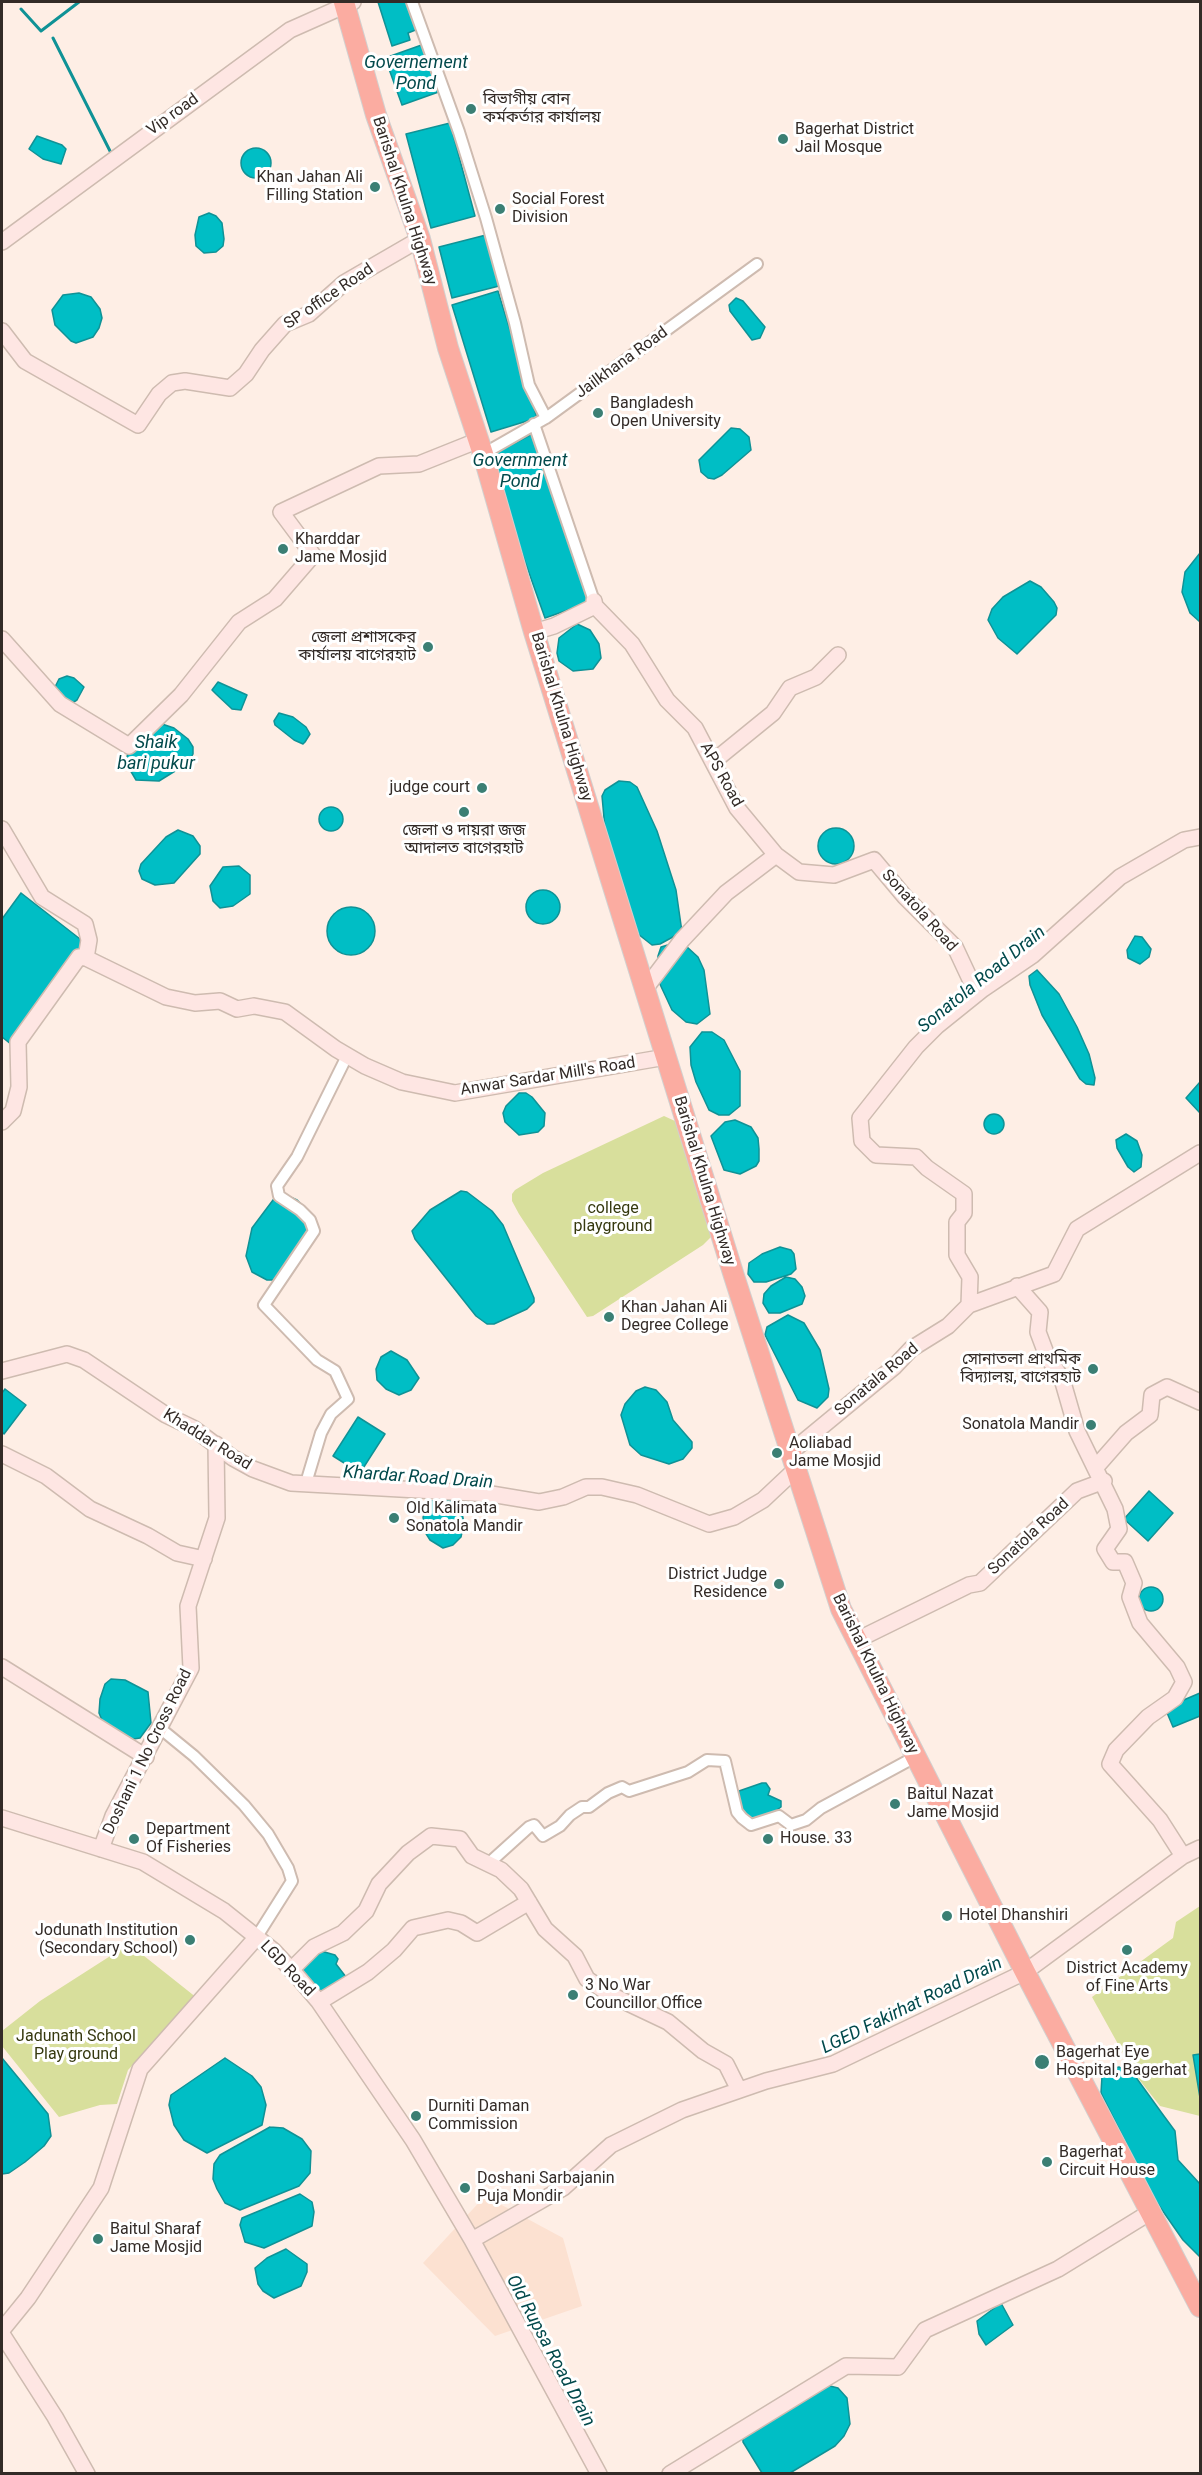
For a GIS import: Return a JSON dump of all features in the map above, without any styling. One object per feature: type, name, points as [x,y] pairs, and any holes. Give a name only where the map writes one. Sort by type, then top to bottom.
[{"type":"highway","name":"Barishal Khulna Highway","points":[[347,3],[376,115],[420,239],[447,348],[481,447],[534,632],[841,1609],[1025,1972],[1152,2211],[1200,2307]]},
{"type":"street","points":[[412,2],[459,132],[482,207],[515,322],[529,385],[546,418]]},
{"type":"street","name":"Vip road","points":[[2,242],[290,30],[347,3]]},
{"type":"street","name":"SP office Road","points":[[2,331],[25,362],[138,425],[159,394],[172,383],[185,381],[230,387],[246,374],[262,350],[285,324],[309,314],[344,283],[420,239]]},
{"type":"street","name":"Jailkhana Road","points":[[481,447],[546,418],[757,264]]},
{"type":"street","points":[[534,424],[594,603],[554,626],[534,632]]},
{"type":"street","points":[[2,639],[60,704],[129,746],[181,695],[239,622],[275,599],[313,555],[281,512],[379,466],[419,464],[481,447]]},
{"type":"street","name":"APS Road","points":[[594,603],[632,644],[667,700],[695,728],[737,808],[776,855]]},
{"type":"street","points":[[714,761],[773,713],[790,688],[816,677],[838,655]]},
{"type":"street","points":[[2,828],[42,897],[85,924],[89,940],[86,958],[79,957],[74,962],[18,1042],[19,1087],[13,1111],[2,1122]]},
{"type":"street","points":[[1200,837],[1184,840],[1120,877],[1033,955],[977,994],[916,1047],[860,1118],[859,1123],[862,1141],[876,1155],[916,1156],[927,1168],[964,1194],[964,1213],[957,1222],[957,1255],[970,1277],[969,1305],[1054,1274],[1077,1230],[1200,1153]]},
{"type":"street","points":[[645,989],[682,940],[726,893],[776,855]]},
{"type":"street","name":"Sonatola Road","points":[[776,855],[799,872],[834,875],[874,860],[905,897],[955,947],[977,994]]},
{"type":"street","name":"Anwar Sardar Mill's Road","points":[[86,958],[166,997],[195,1003],[220,1001],[237,1009],[254,1006],[285,1011],[347,1056],[390,1078],[455,1093],[666,1057]]},
{"type":"street","points":[[306,1483],[321,1433],[331,1414],[348,1399],[335,1371],[317,1360],[264,1305],[314,1232],[310,1220],[279,1196],[277,1186],[297,1157],[347,1056]]},
{"type":"street","points":[[1017,1286],[1040,1312],[1038,1332],[1047,1356],[1062,1380],[1077,1431],[1097,1466],[1115,1509],[1119,1529],[1105,1550],[1113,1562],[1125,1562],[1134,1583],[1130,1597],[1140,1623],[1177,1667],[1184,1682],[1175,1698],[1149,1717],[1116,1750],[1110,1764],[1160,1820],[1183,1856]]},
{"type":"street","name":"Sonatala Road","points":[[794,1460],[911,1349],[948,1326],[969,1305]]},
{"type":"street","name":"Khaddar Road","points":[[2,1371],[67,1354],[84,1360],[253,1469],[291,1483],[491,1494],[539,1502],[563,1497],[586,1487],[602,1487],[637,1496],[709,1524],[734,1517],[763,1500],[794,1460]]},
{"type":"street","points":[[1097,1466],[1126,1433],[1150,1415],[1152,1395],[1167,1387],[1200,1402]]},
{"type":"street","name":"Doshani 1 No Cross Road","points":[[101,1849],[114,1816],[191,1668],[188,1606],[217,1518],[216,1444]]},
{"type":"street","points":[[2,1454],[46,1476],[90,1509],[148,1536],[177,1553],[204,1559]]},
{"type":"street","name":"Sonatola Road","points":[[857,1640],[969,1585],[980,1583],[1077,1491],[1104,1481]]},
{"type":"street","points":[[2,1666],[146,1757]]},
{"type":"street","points":[[87,2474],[55,2417],[2,2332],[28,2298],[101,2188],[140,2069],[256,1938],[292,1881],[288,1868],[268,1834],[244,1805],[177,1741],[161,1729]]},
{"type":"street","points":[[488,1864],[529,1827],[534,1825],[543,1836],[560,1826],[576,1811],[589,1807],[608,1793],[622,1787],[629,1791],[688,1773],[707,1760],[725,1761],[737,1812],[751,1825],[779,1816],[791,1825],[806,1820],[821,1808],[915,1757]]},
{"type":"street","name":"LGD Road","points":[[2,1818],[143,1862],[224,1911],[291,1970],[319,2002],[413,2140],[472,2240],[599,2474]]},
{"type":"street","points":[[291,1970],[314,1947],[342,1933],[366,1911],[379,1884],[408,1853],[431,1836],[460,1839],[472,1856],[501,1870],[521,1888],[549,1934],[575,1956],[587,1979],[611,1995],[668,2022],[696,2045],[726,2064],[739,2090]]},
{"type":"street","points":[[472,2240],[563,2188],[611,2145],[682,2109],[739,2090],[833,2064],[1025,1972],[1183,1856],[1200,1848]]},
{"type":"street","points":[[319,2002],[368,1972],[394,1950],[413,1928],[448,1920],[461,1923],[477,1933],[529,1902]]},
{"type":"street","points":[[670,2474],[846,2366],[898,2367],[925,2330],[1058,2269],[1152,2211]]},
{"type":"shaded area","points":[[485,2196],[563,2238],[582,2306],[495,2336],[423,2263]]},
{"type":"green space","name":"college playground","points":[[664,1116],[675,1121],[711,1237],[703,1245],[593,1316],[587,1317],[519,1214],[512,1201],[512,1194],[543,1173]]},
{"type":"green space","points":[[1200,1906],[1200,2116],[1160,2106],[1134,2073],[1092,1997],[1173,1938],[1176,1922]]},
{"type":"green space","name":"Jadunath School Play ground","points":[[129,1944],[197,1998],[128,2070],[117,2104],[100,2105],[59,2117],[2,2046],[2,2031],[40,2001]]},
{"type":"water","points":[[378,2],[409,2],[418,29],[408,33],[410,40],[392,46]]},
{"type":"water","name":"Governement Pond","points":[[430,42],[447,89],[402,105],[385,58]]},
{"type":"water","points":[[450,123],[475,216],[431,228],[406,134]]},
{"type":"water","points":[[37,136],[62,145],[66,149],[61,164],[43,159],[29,149]]},
{"type":"water","points":[[256,148],[262,149],[270,157],[270,169],[262,177],[256,178],[250,177],[242,169],[241,163],[242,157],[250,149]]},
{"type":"water","points":[[209,213],[216,216],[222,223],[224,239],[223,246],[216,252],[204,253],[196,246],[195,235],[199,217]]},
{"type":"water","points":[[486,235],[499,286],[452,298],[439,247]]},
{"type":"water","name":"Government Pond","points":[[498,291],[537,418],[491,432],[452,305]]},
{"type":"water","points":[[79,293],[91,297],[100,309],[102,318],[93,337],[76,343],[55,325],[52,310],[63,295]]},
{"type":"water","points":[[736,298],[743,301],[765,327],[760,338],[752,340],[730,311],[729,305]]},
{"type":"water","points":[[731,428],[740,429],[749,437],[751,450],[722,475],[714,479],[708,478],[701,472],[699,460]]},
{"type":"water","name":"Government Pond","points":[[534,433],[591,602],[545,618],[488,457]]},
{"type":"water","points":[[1200,553],[1200,622],[1190,613],[1182,592],[1185,572]]},
{"type":"water","points":[[1030,581],[1041,587],[1054,602],[1057,608],[1056,615],[1017,654],[998,638],[988,620],[992,609],[1003,597]]},
{"type":"water","points":[[577,624],[590,630],[599,644],[601,658],[593,669],[573,671],[559,661],[557,653],[559,638]]},
{"type":"water","points":[[67,676],[74,678],[84,687],[77,700],[69,705],[53,691],[59,679]]},
{"type":"water","points":[[218,682],[247,695],[241,710],[232,709],[212,690]]},
{"type":"water","points":[[279,713],[293,717],[306,727],[310,734],[303,744],[275,725],[274,721]]},
{"type":"water","name":"Shaik bari pukur","points":[[162,724],[174,728],[188,739],[193,747],[193,754],[188,763],[159,781],[136,780],[126,763],[129,746],[149,729]]},
{"type":"water","points":[[619,781],[630,782],[637,787],[657,831],[676,890],[682,932],[660,944],[652,945],[638,934],[605,829],[602,796],[605,790]]},
{"type":"water","points":[[331,807],[336,808],[342,814],[342,824],[336,830],[331,831],[326,830],[320,824],[319,819],[320,814],[326,808]]},
{"type":"water","points":[[836,828],[849,833],[854,846],[849,859],[836,864],[823,859],[818,846],[823,833]]},
{"type":"water","points":[[178,830],[193,836],[200,846],[200,854],[174,883],[155,885],[142,879],[139,871],[141,864],[166,837]]},
{"type":"water","points":[[239,866],[250,875],[250,894],[233,906],[220,908],[213,901],[210,886],[223,867]]},
{"type":"water","points":[[543,890],[555,895],[560,907],[555,919],[543,924],[531,919],[526,907],[531,895]]},
{"type":"water","points":[[21,893],[89,946],[12,1045],[2,1037],[2,919]]},
{"type":"water","points":[[351,907],[368,914],[375,931],[368,948],[351,955],[334,948],[327,931],[334,914]]},
{"type":"water","points":[[1135,936],[1142,937],[1151,949],[1149,957],[1140,964],[1128,958],[1127,950]]},
{"type":"water","points":[[678,942],[698,957],[704,970],[710,1014],[697,1024],[686,1022],[672,1010],[658,980],[658,956],[661,947]]},
{"type":"water","points":[[1037,970],[1059,994],[1077,1027],[1089,1054],[1095,1078],[1094,1085],[1086,1084],[1080,1079],[1042,1015],[1030,985],[1029,976]]},
{"type":"water","points":[[702,1032],[712,1032],[724,1040],[740,1071],[740,1106],[729,1115],[719,1115],[709,1110],[696,1082],[691,1065],[690,1047]]},
{"type":"water","points":[[1200,1082],[1200,1113],[1186,1098]]},
{"type":"water","points":[[519,1093],[526,1093],[532,1097],[545,1113],[544,1126],[538,1132],[519,1135],[505,1122],[503,1113],[506,1106]]},
{"type":"water","points":[[990,1114],[998,1114],[1004,1120],[1004,1128],[998,1134],[990,1134],[984,1128],[984,1120]]},
{"type":"water","points":[[735,1120],[751,1127],[758,1138],[759,1161],[756,1166],[740,1174],[724,1170],[711,1136],[725,1122]]},
{"type":"water","points":[[1126,1134],[1137,1141],[1142,1155],[1141,1167],[1134,1172],[1128,1167],[1117,1148],[1116,1140]]},
{"type":"water","points":[[461,1191],[467,1192],[492,1211],[503,1225],[534,1298],[534,1302],[527,1309],[494,1324],[487,1324],[476,1316],[415,1239],[412,1231],[430,1210]]},
{"type":"water","points":[[276,1196],[288,1196],[297,1200],[308,1211],[311,1227],[275,1280],[267,1280],[252,1272],[246,1256],[252,1228]]},
{"type":"water","points":[[780,1247],[791,1250],[794,1254],[796,1269],[791,1274],[766,1282],[754,1282],[748,1274],[749,1263],[762,1254]]},
{"type":"water","points":[[786,1277],[795,1279],[802,1287],[805,1296],[802,1304],[780,1313],[769,1313],[763,1303],[764,1294],[771,1286]]},
{"type":"water","points":[[788,1315],[804,1323],[820,1350],[829,1389],[828,1397],[817,1408],[798,1400],[765,1335],[767,1327]]},
{"type":"water","points":[[391,1351],[407,1360],[419,1378],[411,1390],[399,1395],[386,1389],[377,1380],[376,1369],[381,1357]]},
{"type":"water","points":[[645,1387],[656,1390],[667,1402],[673,1420],[692,1442],[692,1448],[683,1459],[669,1464],[641,1455],[630,1445],[621,1415],[625,1404],[636,1391]]},
{"type":"water","points":[[5,1389],[26,1405],[4,1434],[2,1432],[2,1393]]},
{"type":"water","points":[[358,1417],[385,1434],[360,1473],[333,1456]]},
{"type":"water","points":[[1149,1491],[1173,1513],[1148,1541],[1124,1519]]},
{"type":"water","points":[[446,1497],[461,1508],[464,1523],[461,1537],[453,1545],[443,1548],[430,1540],[425,1532],[423,1517],[431,1501]]},
{"type":"water","points":[[1151,1587],[1156,1588],[1162,1594],[1162,1604],[1156,1610],[1151,1611],[1146,1610],[1140,1604],[1139,1599],[1140,1594],[1146,1588]]},
{"type":"water","points":[[111,1679],[125,1680],[148,1692],[151,1723],[140,1738],[127,1740],[104,1725],[99,1713],[100,1699],[105,1684]]},
{"type":"water","points":[[1200,1693],[1200,1716],[1173,1727],[1165,1708]]},
{"type":"water","points":[[766,1783],[770,1789],[768,1795],[781,1801],[781,1807],[768,1816],[751,1821],[741,1811],[739,1791]]},
{"type":"water","points":[[321,1951],[335,1955],[338,1959],[336,1964],[346,1977],[320,1993],[302,1974],[305,1963]]},
{"type":"water","points":[[1200,2054],[1200,2098],[1193,2055]]},
{"type":"water","points":[[2,2058],[48,2114],[51,2136],[44,2146],[25,2162],[9,2173],[2,2174]]},
{"type":"water","points":[[225,2058],[252,2076],[261,2087],[266,2105],[262,2125],[207,2153],[184,2140],[174,2125],[169,2105],[171,2095]]},
{"type":"water","points":[[1119,2067],[1135,2076],[1175,2131],[1178,2160],[1200,2184],[1200,2257],[1183,2240],[1153,2197],[1101,2093],[1102,2076],[1108,2070]]},
{"type":"water","points":[[270,2127],[283,2128],[302,2139],[311,2151],[310,2173],[299,2186],[240,2210],[225,2203],[213,2179],[214,2164],[220,2155]]},
{"type":"water","points":[[300,2194],[312,2202],[314,2212],[312,2226],[264,2248],[245,2242],[240,2225],[242,2218]]},
{"type":"water","points":[[286,2249],[307,2264],[307,2272],[301,2286],[274,2298],[263,2291],[258,2284],[255,2268],[267,2258]]},
{"type":"water","points":[[1001,2303],[1013,2325],[986,2345],[979,2334],[977,2321]]},
{"type":"water","points":[[826,2385],[838,2388],[847,2398],[850,2424],[844,2436],[835,2446],[790,2473],[762,2473],[743,2442],[743,2435]]},
{"type":"waterway","points":[[21,9],[41,31],[79,2]]},
{"type":"waterway","points":[[53,38],[111,153]]},
{"type":"place","name":"বিভাগীয় বোন কর্মকর্তার কার্যালয়","points":[[471,109]]},
{"type":"place","name":"Bagerhat District Jail Mosque","points":[[783,139]]},
{"type":"place","name":"Khan Jahan Ali Filling Station","points":[[375,187]]},
{"type":"place","name":"Social Forest Division","points":[[500,209]]},
{"type":"place","name":"Bangladesh Open University","points":[[598,413]]},
{"type":"place","name":"Kharddar Jame Mosjid","points":[[283,549]]},
{"type":"place","name":"জেলা প্রশাসকের কার্যালয় বাগেরহাট","points":[[428,647]]},
{"type":"place","name":"judge court","points":[[482,788]]},
{"type":"place","name":"জেলা ও দায়রা জজ আদালত বাগেরহাট","points":[[464,812]]},
{"type":"place","name":"Khan Jahan Ali Degree College","points":[[609,1317]]},
{"type":"place","name":"সোনাতলা প্রাথমিক বিদ্যালয়, বাগেরহাট","points":[[1093,1369]]},
{"type":"place","name":"Sonatola Mandir","points":[[1091,1425]]},
{"type":"place","name":"Aoliabad Jame Mosjid","points":[[777,1453]]},
{"type":"place","name":"Old Kalimata Sonatola Mandir","points":[[394,1518]]},
{"type":"place","name":"District Judge Residence","points":[[779,1584]]},
{"type":"place","name":"Baitul Nazat Jame Mosjid","points":[[895,1804]]},
{"type":"place","name":"Department Of Fisheries","points":[[134,1839]]},
{"type":"place","name":"House. 33","points":[[768,1839]]},
{"type":"place","name":"Hotel Dhanshiri","points":[[947,1916]]},
{"type":"place","name":"Jodunath Institution (Secondary School)","points":[[190,1940]]},
{"type":"place","name":"District Academy of Fine Arts","points":[[1127,1950]]},
{"type":"place","name":"3 No War Councillor Office","points":[[573,1995]]},
{"type":"place","name":"Bagerhat Eye Hospital, Bagerhat","points":[[1042,2062]]},
{"type":"place","name":"Durniti Daman Commission","points":[[416,2116]]},
{"type":"place","name":"Bagerhat Circuit House","points":[[1047,2162]]},
{"type":"place","name":"Doshani Sarbajanin Puja Mondir","points":[[465,2188]]},
{"type":"place","name":"Baitul Sharaf Jame Mosjid","points":[[98,2239]]},
{"type":"water label","name":"Sonatola Road Drain","points":[[982,980]]},
{"type":"water label","name":"Khardar Road Drain","points":[[418,1478]]},
{"type":"water label","name":"LGED Fakirhat Road Drain","points":[[912,2006]]},
{"type":"water label","name":"Old Rupsa Road Drain","points":[[550,2351]]}]
